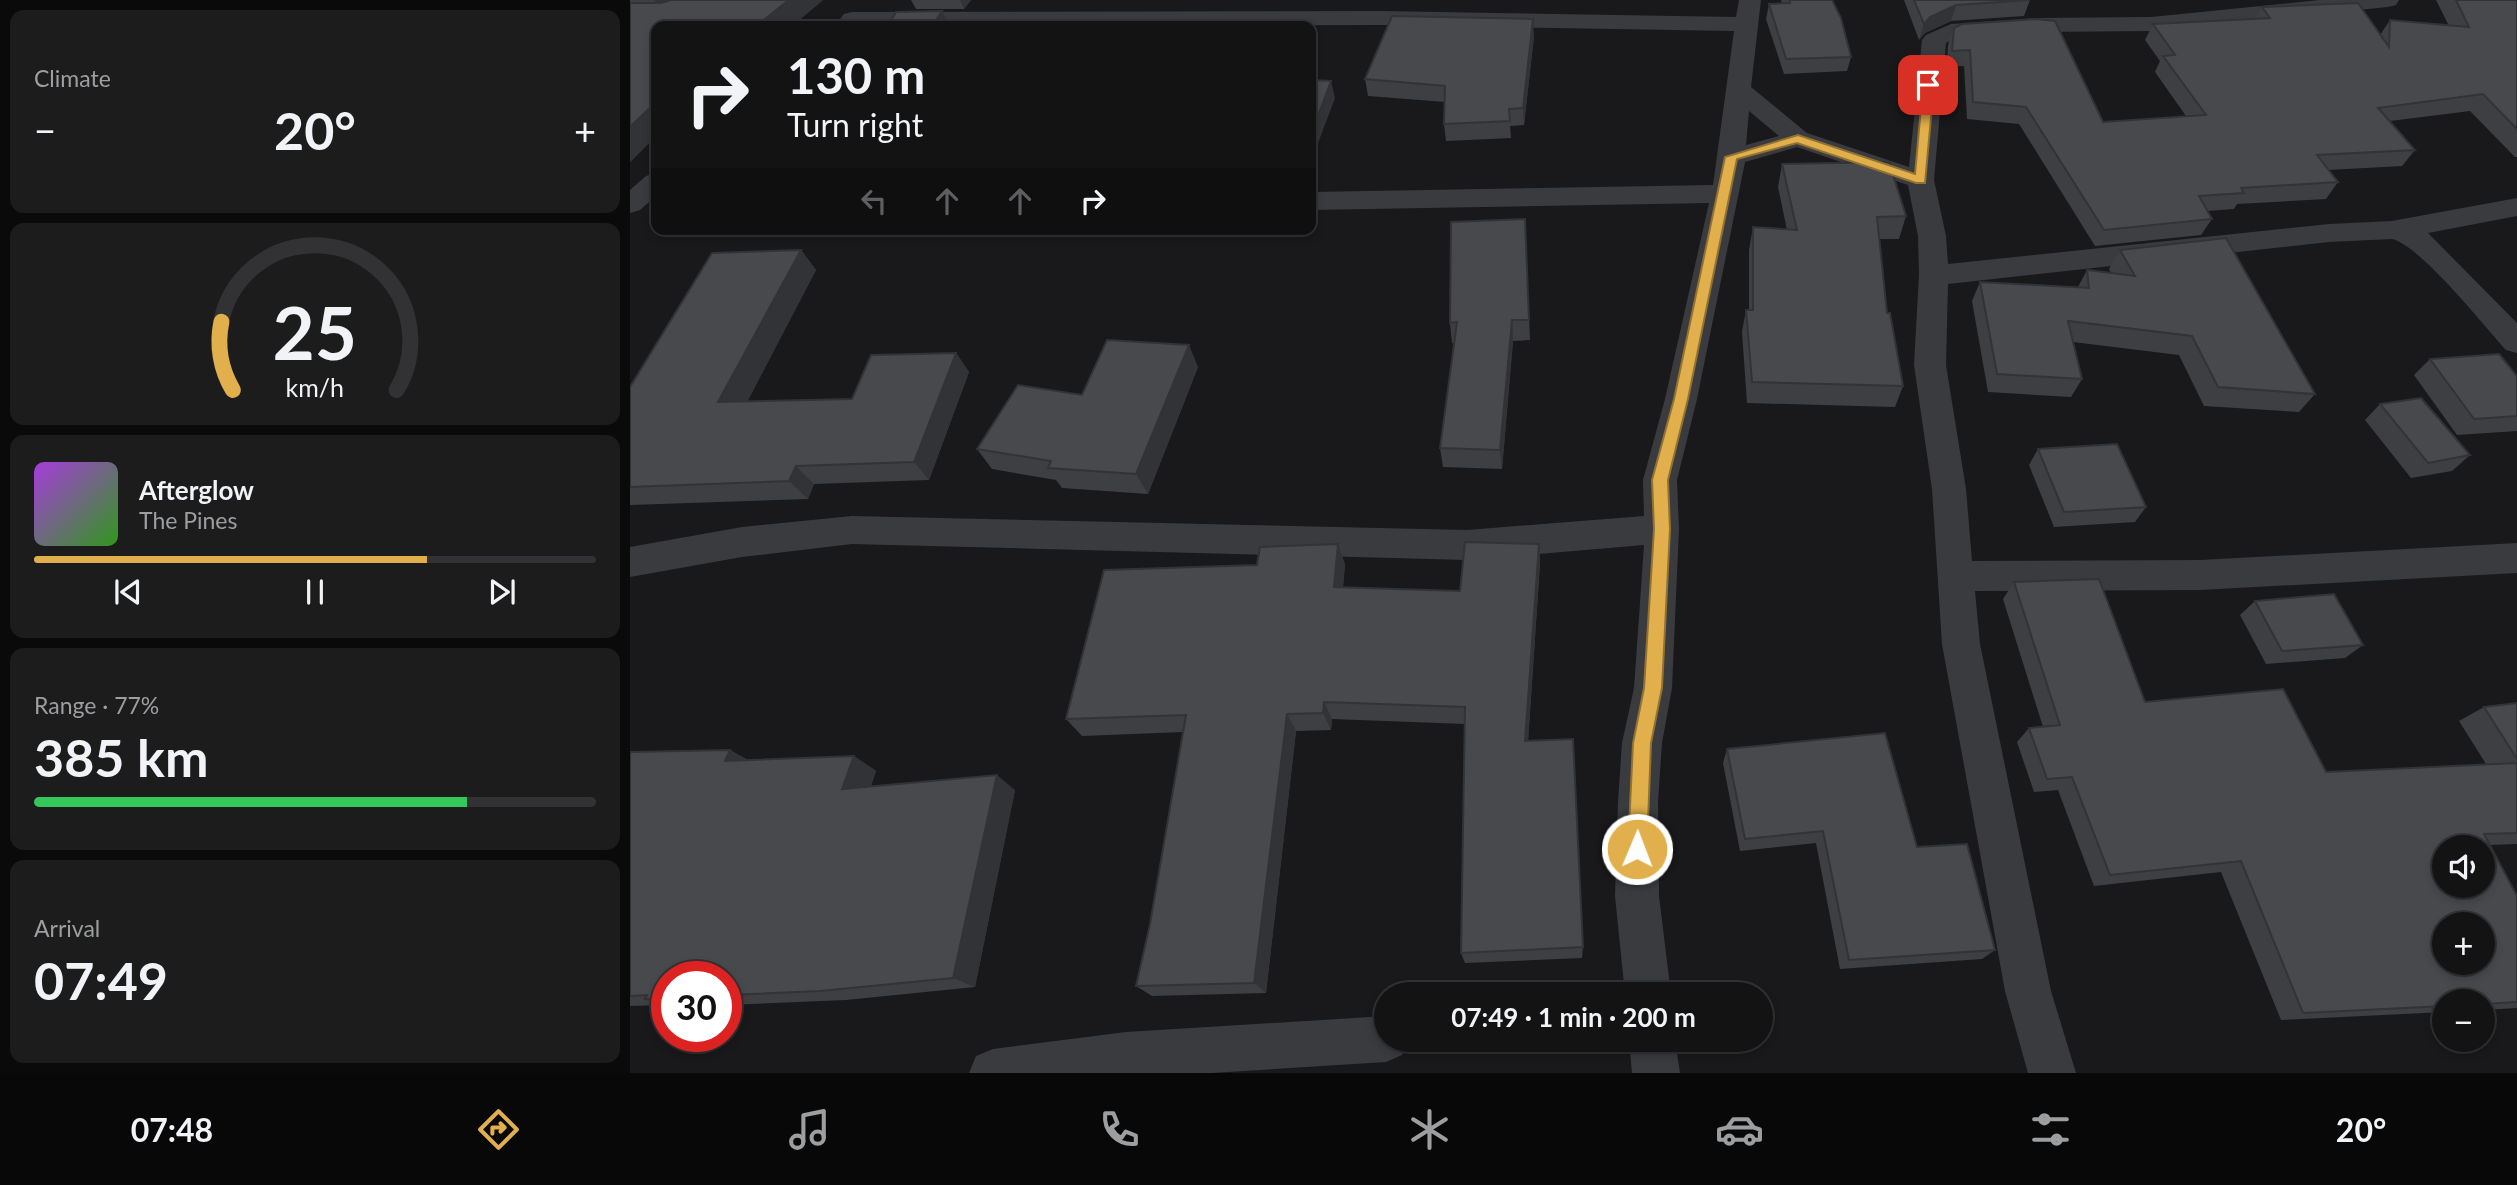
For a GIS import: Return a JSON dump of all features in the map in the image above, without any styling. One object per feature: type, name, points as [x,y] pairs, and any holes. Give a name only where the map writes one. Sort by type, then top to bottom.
[{"type":"street","points":[[849,21],[872,0]]},
{"type":"street","points":[[1646,982],[1637,896],[1638,802],[1642,743],[1653,688],[1662,529],[1660,480],[1681,399],[1731,157],[1750,0]]},
{"type":"street","points":[[2052,1073],[2025,978],[1961,644],[1949,489],[1930,365],[1934,275],[1932,236],[1921,180],[1934,40],[1951,31],[2037,25],[2151,24],[2388,0]]},
{"type":"street","points":[[981,21],[1380,18],[1745,24]]},
{"type":"street","points":[[1738,89],[1798,139],[1921,180]]},
{"type":"street","points":[[1731,157],[1798,139]]},
{"type":"street","points":[[630,204],[651,186]]},
{"type":"street","points":[[1316,201],[1724,194]]},
{"type":"street","points":[[1934,275],[2329,233],[2392,230],[2517,207]]},
{"type":"street","points":[[630,214],[651,214]]},
{"type":"street","points":[[2392,230],[2411,234],[2429,249],[2517,342]]},
{"type":"street","points":[[630,562],[742,542],[852,530],[1467,545],[1662,529]]},
{"type":"street","points":[[1956,576],[2200,575],[2517,558]]},
{"type":"street","points":[[993,1073],[1126,1055],[1374,1040]]},
{"type":"street","points":[[1654,1052],[1656,1073]]},
{"type":"building","points":[[671,0],[789,0],[762,21],[651,21],[651,107],[630,127],[630,3],[661,3]]},
{"type":"building","points":[[1789,0],[1832,0],[1841,18],[1851,57],[1786,59],[1769,4],[1790,3]]},
{"type":"building","points":[[1914,0],[2030,0],[1956,5],[1930,17],[1924,24]]},
{"type":"building","points":[[2456,0],[2517,0],[2517,129],[2483,94],[2378,108],[2415,150],[2317,155],[2338,182],[2241,188],[2244,193],[2199,196],[2212,219],[2104,230],[2026,107],[1973,102],[1970,50],[1952,51],[1954,28],[1962,24],[2036,19],[2055,21],[2103,122],[2206,115],[2163,56],[2175,55],[2153,24],[2270,18],[2262,7],[2358,3],[2389,47],[2390,20],[2469,27]]},
{"type":"building","points":[[942,11],[935,21],[891,21],[896,12]]},
{"type":"building","points":[[1392,16],[1533,19],[1523,108],[1509,109],[1510,121],[1444,124],[1445,86],[1365,79]]},
{"type":"building","points":[[1316,80],[1331,81],[1316,121]]},
{"type":"building","points":[[1889,162],[1906,216],[1877,217],[1887,313],[1890,313],[1903,386],[1752,382],[1746,310],[1753,310],[1753,227],[1797,230],[1782,164]]},
{"type":"building","points":[[1525,219],[1529,320],[1512,320],[1500,450],[1440,448],[1457,322],[1450,323],[1451,222]]},
{"type":"building","points":[[2226,238],[2315,394],[2218,387],[2192,336],[2068,321],[2082,379],[1997,374],[1980,282],[2089,288],[2087,270],[2135,276],[2120,250]]},
{"type":"building","points":[[801,250],[718,402],[852,399],[871,355],[956,353],[914,462],[796,466],[789,481],[630,487],[630,387],[712,253]]},
{"type":"building","points":[[1107,340],[1189,345],[1136,474],[1048,468],[1051,461],[977,449],[1018,385],[1082,395]]},
{"type":"building","points":[[2499,354],[2517,376],[2517,416],[2474,419],[2430,359]]},
{"type":"building","points":[[2421,398],[2470,455],[2428,463],[2380,404]]},
{"type":"building","points":[[2117,444],[2146,507],[2064,512],[2038,449]]},
{"type":"building","points":[[1465,542],[1539,544],[1525,741],[1573,739],[1583,947],[1461,953],[1465,707],[1324,702],[1323,713],[1287,714],[1254,983],[1136,986],[1150,924],[1186,715],[1066,719],[1104,570],[1257,565],[1260,547],[1338,544],[1334,587],[1460,591]]},
{"type":"building","points":[[2099,579],[2145,702],[2283,689],[2326,772],[2517,763],[2517,833],[2432,835],[2432,898],[2495,898],[2495,855],[2517,896],[2517,1002],[2495,1003],[2495,989],[2432,989],[2432,1007],[2303,1013],[2241,861],[2110,875],[2072,777],[2047,779],[2029,728],[2060,725],[2014,582]]},
{"type":"building","points":[[2334,594],[2363,645],[2282,651],[2255,601]]},
{"type":"building","points":[[2517,703],[2517,759],[2484,707]]},
{"type":"building","points":[[1885,733],[1917,847],[1967,844],[1995,950],[1849,960],[1823,831],[1745,839],[1727,749]]},
{"type":"building","points":[[730,750],[725,761],[854,756],[842,789],[997,775],[953,978],[820,991],[742,994],[742,961],[651,961],[651,999],[645,999],[647,995],[630,996],[630,752]]},
{"type":"route","points":[[1637,849],[1642,743],[1653,688],[1662,529],[1660,480],[1681,399],[1731,157],[1798,139],[1921,180],[1928,85]]}]
